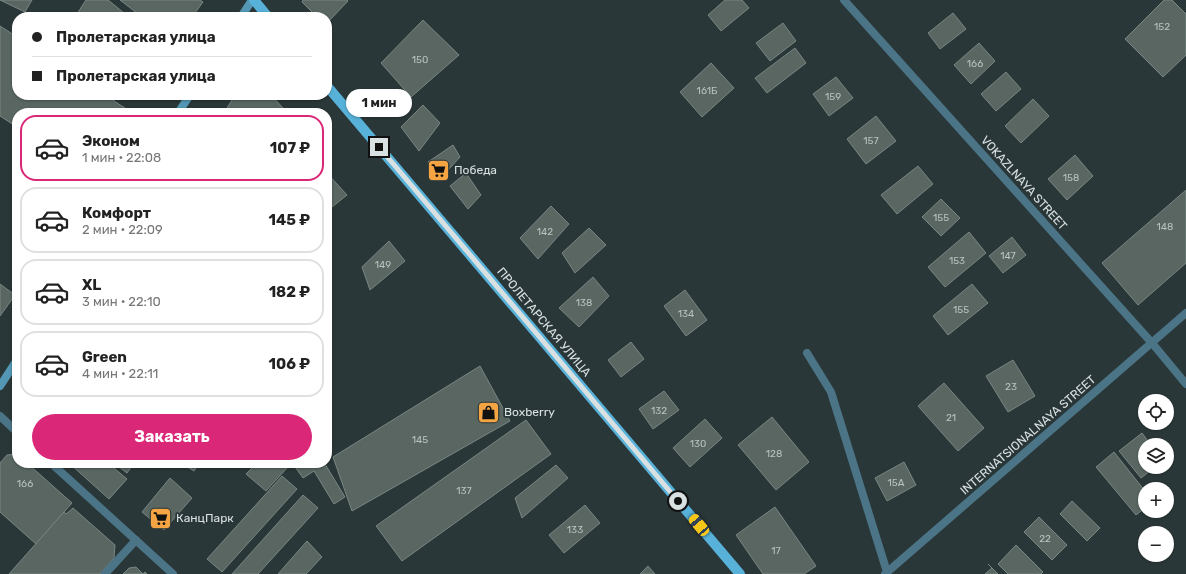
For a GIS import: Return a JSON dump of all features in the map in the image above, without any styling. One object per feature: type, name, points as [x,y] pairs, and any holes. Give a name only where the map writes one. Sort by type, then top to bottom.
[{"type":"main road","points":[[245,12],[253,0],[264,12]]},
{"type":"main road","name":"ПРОЛЕТАРСКАЯ УЛИЦА","points":[[332,92],[740,574]]},
{"type":"main road","points":[[0,386],[12,368]]},
{"type":"street","name":"VOKAZLNAYA STREET","points":[[844,0],[1152,343],[1186,384]]},
{"type":"street","name":"INTERNATSIONALNAYA STREET","points":[[886,573],[1186,313]]},
{"type":"street","points":[[807,353],[831,392],[886,573]]},
{"type":"street","points":[[0,416],[12,427]]},
{"type":"street","points":[[57,468],[173,574]]},
{"type":"street","points":[[105,574],[136,540]]},
{"type":"building","points":[[0,0],[32,0],[25,12]]},
{"type":"building","points":[[86,0],[108,0],[123,12],[78,12]]},
{"type":"building","points":[[120,0],[200,0],[203,2],[196,12],[136,12]]},
{"type":"building","points":[[303,0],[348,1],[332,18],[332,12],[312,12],[302,2]]},
{"type":"building","points":[[725,0],[742,0],[749,8],[721,31],[708,15]]},
{"type":"building","points":[[1164,0],[1172,0],[1186,14],[1186,55],[1163,77],[1125,39]]},
{"type":"building","points":[[953,13],[966,29],[940,49],[928,33]]},
{"type":"building","points":[[423,20],[459,55],[411,97],[381,63]]},
{"type":"building","points":[[783,23],[796,41],[770,61],[756,43]]},
{"type":"building","points":[[0,26],[12,34],[12,100],[113,100],[125,108],[12,108],[12,124],[0,116]]},
{"type":"building","points":[[979,43],[995,61],[971,84],[954,65]]},
{"type":"building","points":[[795,48],[806,63],[767,93],[755,78]]},
{"type":"building","points":[[711,63],[734,88],[702,117],[680,92]]},
{"type":"building","points":[[1006,72],[1021,89],[996,111],[981,94]]},
{"type":"building","points":[[836,77],[853,98],[829,116],[813,94]]},
{"type":"building","points":[[1033,99],[1049,116],[1021,143],[1005,126]]},
{"type":"building","points":[[232,100],[276,100],[283,108],[227,108]]},
{"type":"building","points":[[423,105],[440,123],[419,151],[401,127]]},
{"type":"building","points":[[876,116],[896,141],[866,164],[847,139]]},
{"type":"building","points":[[453,145],[460,157],[440,179],[428,162]]},
{"type":"building","points":[[1075,155],[1093,176],[1067,200],[1048,179]]},
{"type":"building","points":[[918,166],[933,184],[897,214],[881,195]]},
{"type":"building","points":[[466,173],[481,195],[468,209],[450,186]]},
{"type":"building","points":[[332,178],[347,195],[332,207]]},
{"type":"building","points":[[1186,190],[1186,263],[1138,305],[1102,263]]},
{"type":"building","points":[[941,199],[960,218],[941,236],[922,217]]},
{"type":"building","points":[[551,206],[569,224],[538,259],[520,238]]},
{"type":"building","points":[[589,228],[606,245],[575,273],[562,253]]},
{"type":"building","points":[[969,232],[986,253],[945,287],[928,267]]},
{"type":"building","points":[[1012,237],[1026,255],[1003,273],[989,256]]},
{"type":"building","points":[[389,241],[405,261],[370,290],[362,267]]},
{"type":"building","points":[[593,277],[609,296],[579,327],[559,308]]},
{"type":"building","points":[[0,284],[12,293],[12,299],[0,316]]},
{"type":"building","points":[[972,284],[988,303],[948,335],[933,316]]},
{"type":"building","points":[[685,290],[707,320],[686,336],[664,306]]},
{"type":"building","points":[[631,342],[644,359],[621,377],[608,360]]},
{"type":"building","points":[[1013,360],[1035,396],[1008,412],[986,376]]},
{"type":"building","points":[[480,366],[510,421],[352,511],[333,457]]},
{"type":"building","points":[[944,383],[984,428],[958,451],[918,406]]},
{"type":"building","points":[[664,391],[679,410],[653,429],[639,409]]},
{"type":"building","points":[[772,417],[809,462],[776,490],[738,445]]},
{"type":"building","points":[[705,419],[722,438],[690,467],[673,448]]},
{"type":"building","points":[[526,420],[551,454],[402,561],[376,526]]},
{"type":"building","points":[[1142,433],[1146,438],[1138,438],[1138,474],[1146,474],[1141,478],[1119,451]]},
{"type":"building","points":[[1114,452],[1138,482],[1138,513],[1136,515],[1096,467]]},
{"type":"building","points":[[12,454],[12,468],[33,468],[72,503],[36,544],[0,512],[0,463],[7,455]]},
{"type":"building","points":[[904,462],[916,485],[887,501],[875,478]]},
{"type":"building","points":[[556,465],[568,478],[522,518],[515,498]]},
{"type":"building","points":[[75,468],[114,468],[127,479],[109,499]]},
{"type":"building","points":[[120,468],[130,468],[127,473]]},
{"type":"building","points":[[189,468],[196,468],[194,471]]},
{"type":"building","points":[[252,468],[287,468],[266,491],[246,474]]},
{"type":"building","points":[[296,468],[327,468],[345,497],[334,504],[314,471],[303,478]]},
{"type":"building","points":[[282,476],[297,489],[222,572],[207,559]]},
{"type":"building","points":[[170,478],[192,498],[164,530],[142,512]]},
{"type":"building","points":[[303,495],[318,508],[258,574],[232,574]]},
{"type":"building","points":[[1072,501],[1100,528],[1087,541],[1060,514]]},
{"type":"building","points":[[585,505],[600,523],[564,553],[549,535]]},
{"type":"building","points":[[775,507],[816,566],[804,574],[763,574],[736,535]]},
{"type":"building","points":[[73,508],[115,545],[114,558],[100,574],[9,574],[64,512],[66,514]]},
{"type":"building","points":[[1039,517],[1067,545],[1052,560],[1024,532]]},
{"type":"building","points":[[307,541],[322,557],[306,574],[278,574]]},
{"type":"building","points":[[1016,545],[1043,572],[1041,574],[1008,574],[998,564]]},
{"type":"building","points":[[648,566],[655,574],[640,574]]},
{"type":"building","points":[[136,567],[143,574],[123,574],[129,568]]},
{"type":"building","points":[[992,568],[998,574],[985,574]]},
{"type":"place","name":"Победа","points":[[439,170]]},
{"type":"place","name":"Boxberry","points":[[488,412]]},
{"type":"place","name":"КанцПарк","points":[[160,518]]},
{"type":"route","points":[[379,147],[678,501]]}]
